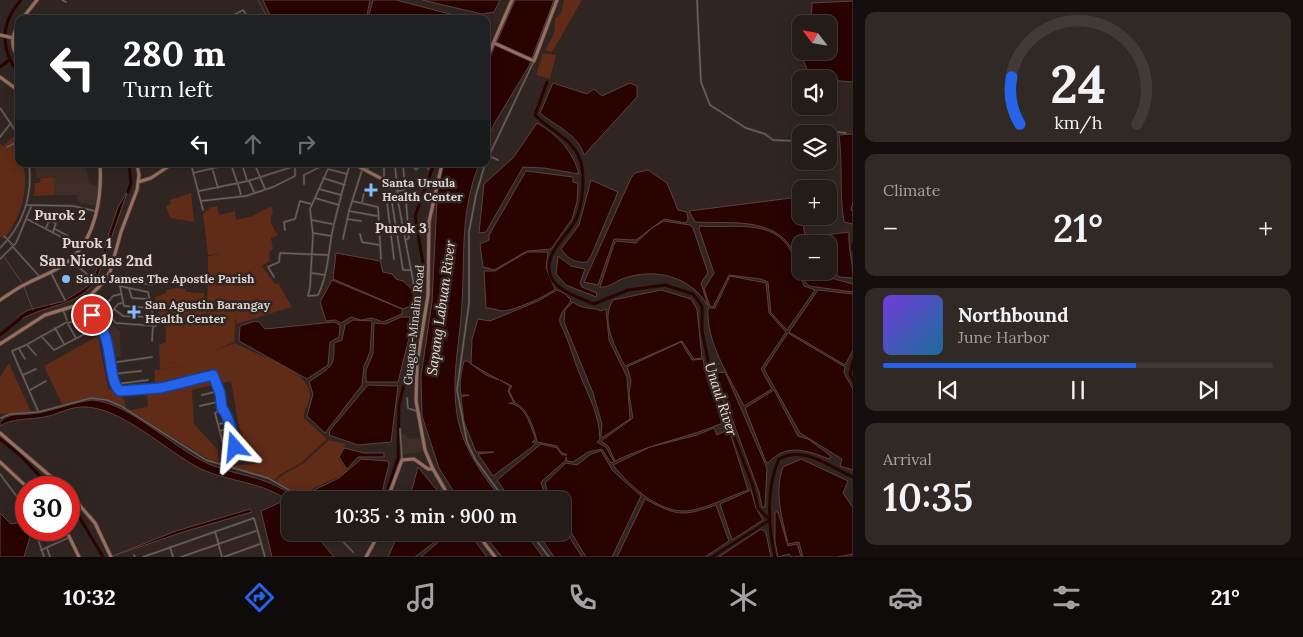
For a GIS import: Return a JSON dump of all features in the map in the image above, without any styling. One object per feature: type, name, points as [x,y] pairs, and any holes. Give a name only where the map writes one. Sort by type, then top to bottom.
[{"type":"main road","points":[[25,15],[37,0]]},
{"type":"main road","points":[[490,52],[512,0]]},
{"type":"main road","points":[[494,44],[533,61],[557,0]]},
{"type":"main road","points":[[15,32],[12,38],[12,47],[15,52]]},
{"type":"main road","points":[[2,36],[12,38]]},
{"type":"main road","points":[[0,77],[15,88]]},
{"type":"main road","points":[[0,300],[70,260],[85,242],[96,212],[101,190],[100,167]]},
{"type":"main road","points":[[0,344],[45,315],[81,304],[100,286],[110,272],[138,182],[137,167]]},
{"type":"main road","points":[[138,182],[167,167]]},
{"type":"main road","name":"Guagua-Minalin Road","points":[[441,167],[430,222],[428,290],[417,364],[417,411],[422,441],[433,469],[446,491]]},
{"type":"main road","points":[[362,168],[383,178],[397,189]]},
{"type":"main road","points":[[0,433],[50,476]]},
{"type":"main road","points":[[390,491],[402,460],[414,459],[428,469],[433,469]]},
{"type":"main road","points":[[0,462],[15,476]]},
{"type":"main road","points":[[80,506],[95,523],[111,557]]},
{"type":"main road","points":[[72,541],[80,557]]},
{"type":"main road","points":[[366,557],[375,541]]},
{"type":"main road","points":[[483,541],[495,557]]},
{"type":"street","points":[[62,0],[66,2]]},
{"type":"street","points":[[697,0],[701,82],[710,105],[746,128],[765,134],[773,140],[792,141]]},
{"type":"street","points":[[234,15],[243,10],[246,15]]},
{"type":"street","points":[[490,153],[533,61]]},
{"type":"street","points":[[0,108],[15,130]]},
{"type":"street","points":[[0,137],[11,123]]},
{"type":"street","points":[[837,132],[846,133]]},
{"type":"street","points":[[7,148],[15,143]]},
{"type":"street","points":[[490,156],[498,160]]},
{"type":"street","points":[[0,248],[8,240],[26,205],[30,182],[29,167]]},
{"type":"street","points":[[192,167],[203,210]]},
{"type":"street","points":[[193,174],[220,167]]},
{"type":"street","points":[[232,167],[242,196]]},
{"type":"street","points":[[243,167],[254,193]]},
{"type":"street","points":[[256,167],[264,189]]},
{"type":"street","points":[[199,191],[248,181],[289,167]]},
{"type":"street","points":[[201,200],[254,193],[294,177],[295,167]]},
{"type":"street","points":[[304,184],[304,176],[320,167]]},
{"type":"street","points":[[347,174],[328,169],[322,178],[312,204],[312,254],[308,296],[318,296],[326,275],[334,225],[349,167]]},
{"type":"street","points":[[367,171],[369,167]]},
{"type":"street","points":[[383,178],[384,167]]},
{"type":"street","points":[[395,167],[398,200],[415,291]]},
{"type":"street","points":[[403,167],[409,238],[405,241]]},
{"type":"street","points":[[485,167],[476,195],[469,232],[469,303],[457,390],[467,442],[475,458],[499,491]]},
{"type":"street","points":[[343,239],[348,211],[362,168]]},
{"type":"street","points":[[212,169],[218,188]]},
{"type":"street","points":[[322,178],[345,185]]},
{"type":"street","points":[[318,188],[342,195]]},
{"type":"street","points":[[397,189],[406,190]]},
{"type":"street","points":[[362,203],[364,193]]},
{"type":"street","points":[[314,198],[339,205]]},
{"type":"street","points":[[394,259],[387,202],[398,200]]},
{"type":"street","points":[[286,230],[284,222],[294,219],[300,201],[312,204]]},
{"type":"street","points":[[352,201],[378,207],[381,259]]},
{"type":"street","points":[[392,202],[403,270],[412,269]]},
{"type":"street","points":[[26,205],[73,206],[96,212]]},
{"type":"street","points":[[0,259],[13,246],[31,206]]},
{"type":"street","points":[[348,211],[378,216]]},
{"type":"street","points":[[26,219],[63,238]]},
{"type":"street","points":[[347,219],[361,221]]},
{"type":"street","points":[[311,220],[334,225]]},
{"type":"street","points":[[46,228],[50,221],[56,223],[53,232]]},
{"type":"street","points":[[55,229],[68,236],[66,240]]},
{"type":"street","points":[[312,233],[332,236]]},
{"type":"street","points":[[360,234],[362,242],[380,246]]},
{"type":"street","points":[[4,236],[40,277]]},
{"type":"street","points":[[274,277],[268,267],[279,262],[280,253],[329,255]]},
{"type":"street","points":[[70,260],[100,286]]},
{"type":"street","points":[[50,272],[65,300]]},
{"type":"street","points":[[110,272],[118,279],[152,285]]},
{"type":"street","points":[[311,272],[326,275]]},
{"type":"street","points":[[118,279],[122,303],[127,307],[151,308]]},
{"type":"street","points":[[119,286],[147,292],[155,326],[152,341]]},
{"type":"street","points":[[129,288],[132,298],[149,299]]},
{"type":"street","points":[[121,294],[113,296],[102,309],[118,324],[155,326]]},
{"type":"street","points":[[108,315],[122,303]]},
{"type":"street","points":[[114,309],[123,316],[153,317]]},
{"type":"street","points":[[62,310],[76,339]]},
{"type":"street","points":[[39,412],[12,352],[13,348],[27,345],[68,322],[92,315],[102,326],[106,336],[116,388],[125,392],[161,388],[213,375],[222,400],[222,409],[226,412],[229,427],[240,454],[226,458]]},
{"type":"street","points":[[41,336],[53,350],[102,326]]},
{"type":"street","points":[[55,328],[64,345]]},
{"type":"street","points":[[27,345],[36,355]]},
{"type":"street","points":[[18,348],[25,359]]},
{"type":"street","points":[[111,363],[152,357]]},
{"type":"street","points":[[23,375],[36,369]]},
{"type":"street","points":[[113,374],[141,371]]},
{"type":"street","points":[[115,384],[148,380]]},
{"type":"street","points":[[30,390],[46,381]]},
{"type":"street","points":[[202,395],[218,391]]},
{"type":"street","points":[[1,418],[10,414],[39,412],[91,398],[107,400],[120,406],[206,460],[268,478],[290,491]]},
{"type":"street","points":[[407,398],[408,408],[417,411]]},
{"type":"street","points":[[200,406],[222,400]]},
{"type":"street","points":[[222,409],[215,413],[229,467]]},
{"type":"street","points":[[219,424],[228,422]]},
{"type":"street","points":[[219,431],[229,427]]},
{"type":"street","points":[[400,429],[402,460]]},
{"type":"street","points":[[224,450],[237,446]]},
{"type":"street","points":[[0,474],[15,494]]},
{"type":"street","points":[[143,557],[169,546],[254,518],[265,557]]},
{"type":"street","points":[[214,531],[223,557],[261,544]]},
{"type":"street","points":[[181,557],[257,531]]},
{"type":"street","points":[[38,541],[44,557]]},
{"type":"street","points":[[41,550],[61,541]]},
{"type":"street","points":[[342,541],[352,552]]},
{"type":"street","points":[[537,541],[549,557]]},
{"type":"street","points":[[169,546],[173,557]]},
{"type":"street","points":[[46,548],[50,557]]},
{"type":"shaded area","points":[[564,0],[582,0],[552,52],[545,50],[554,34],[555,19],[561,13]]},
{"type":"shaded area","points":[[543,53],[556,55],[550,79],[536,75]]},
{"type":"shaded area","points":[[14,136],[15,167],[24,167],[25,174],[24,193],[19,213],[4,239],[0,236],[0,144],[3,146]]},
{"type":"shaded area","points":[[35,167],[86,167],[89,184],[100,186],[95,206],[80,202],[77,200],[77,195],[54,195],[54,178],[56,176],[37,178]]},
{"type":"shaded area","points":[[54,177],[54,195],[34,196],[35,183],[39,183],[41,178]]},
{"type":"shaded area","points":[[383,178],[396,186],[397,200],[380,203]]},
{"type":"shaded area","points":[[191,193],[194,222],[170,218],[166,206],[171,204],[170,200]]},
{"type":"shaded area","points":[[217,206],[219,215],[235,211],[236,220],[253,216],[271,206],[273,211],[271,223],[278,235],[271,238],[273,249],[269,253],[270,261],[262,266],[275,284],[278,283],[292,307],[236,324],[236,312],[234,342],[211,352],[235,343],[279,363],[301,377],[310,395],[304,418],[327,439],[301,463],[279,475],[275,480],[229,466],[255,464],[239,427],[231,381],[192,390],[194,424],[217,449],[220,463],[208,459],[129,410],[148,407],[147,393],[154,390],[155,370],[207,362],[160,369],[159,345],[166,342],[165,319],[160,319],[155,297],[166,293],[166,290],[183,286],[186,292],[204,293],[207,324],[208,256],[222,254],[208,255],[203,214],[211,207]]},
{"type":"shaded area","points":[[110,322],[120,332],[121,357],[111,357],[108,335],[103,326]]},
{"type":"shaded area","points":[[98,336],[108,388],[124,399],[126,408],[97,397],[62,404],[44,366]]},
{"type":"shaded area","points":[[9,363],[31,412],[0,414],[0,377]]},
{"type":"shaded area","points":[[404,434],[410,439],[420,438],[423,451],[403,455],[401,437]]},
{"type":"shaded area","points":[[329,440],[346,444],[338,458],[348,472],[310,491],[290,491],[276,481],[305,462]]},
{"type":"water","points":[[263,0],[370,0],[367,15],[270,15]]},
{"type":"water","points":[[373,0],[396,0],[454,15],[369,15]]},
{"type":"water","points":[[422,0],[500,0],[494,12],[482,14]]},
{"type":"water","points":[[515,0],[554,0],[529,66],[494,124],[490,134],[490,57]]},
{"type":"water","points":[[853,1],[853,82],[837,81],[837,70],[808,70],[803,60],[838,60],[838,15],[811,15],[812,3]]},
{"type":"water","points":[[553,83],[587,94],[594,89],[602,96],[630,83],[637,86],[637,97],[584,155],[577,141],[540,113]]},
{"type":"water","points":[[537,123],[564,144],[573,158],[579,174],[544,168],[523,167],[486,232],[479,233],[484,184],[513,158]]},
{"type":"water","points":[[853,134],[853,202],[851,210],[853,211],[853,224],[844,222],[839,135]]},
{"type":"water","name":"Sapang Labuan River","points":[[443,167],[478,167],[469,199],[464,233],[462,303],[455,390],[458,420],[465,442],[470,453],[496,491],[453,491],[439,468],[422,416],[421,376],[432,302],[438,180]]},
{"type":"water","points":[[648,170],[667,183],[678,210],[687,212],[688,219],[686,223],[664,219],[636,240],[614,239],[598,285],[584,282],[631,178],[635,173]]},
{"type":"water","points":[[526,171],[573,177],[573,182],[578,183],[577,202],[572,219],[551,249],[527,251],[494,270],[483,267],[480,244],[489,240],[489,235]]},
{"type":"water","points":[[591,180],[618,192],[591,256],[587,262],[579,262],[569,258],[561,249],[579,225]]},
{"type":"water","points":[[128,190],[98,276],[91,286],[83,294],[63,304],[20,320],[17,317],[28,310],[65,301],[92,283],[118,207]]},
{"type":"water","points":[[792,198],[792,225],[803,225],[805,235],[792,235],[792,250],[785,240],[775,232],[763,227],[750,224],[695,222],[689,211]]},
{"type":"water","points":[[664,221],[690,225],[693,228],[708,273],[701,283],[708,306],[692,287],[682,281],[659,274],[634,275],[609,286],[600,287],[614,244],[617,241],[636,243],[652,228]]},
{"type":"water","points":[[700,226],[752,227],[764,229],[775,234],[784,242],[792,253],[792,280],[802,280],[804,286],[815,290],[787,330],[771,313],[768,282],[761,279],[729,275],[713,307],[710,306],[704,289],[714,273],[699,229]]},
{"type":"water","points":[[849,232],[853,278],[837,276],[837,235],[825,235]]},
{"type":"water","points":[[527,252],[548,252],[546,268],[555,289],[538,299],[514,309],[502,311],[486,308],[484,271],[495,271]]},
{"type":"water","points":[[336,253],[380,261],[383,272],[392,274],[396,279],[403,281],[414,291],[413,305],[403,309],[333,279]]},
{"type":"water","points":[[558,256],[571,266],[585,269],[580,283],[582,287],[597,293],[596,297],[566,285],[556,274]]},
{"type":"water","points":[[730,276],[766,283],[769,313],[786,332],[761,369],[772,389],[744,406],[725,371],[708,321],[708,308],[715,308]]},
{"type":"water","points":[[332,280],[402,309],[402,314],[383,322],[372,318],[361,320],[351,317],[341,323],[335,320],[326,321],[320,302]]},
{"type":"water","points":[[804,280],[837,280],[853,284],[853,292],[809,286]]},
{"type":"water","points":[[557,290],[564,293],[571,300],[562,313],[560,323],[596,414],[600,439],[597,442],[606,447],[614,462],[611,463],[602,449],[588,452],[573,462],[567,461],[566,457],[566,460],[541,482],[544,491],[505,491],[497,480],[541,444],[557,448],[562,455],[567,455],[561,452],[557,446],[537,442],[527,414],[515,403],[509,391],[512,386],[500,380],[510,386],[508,391],[514,403],[509,403],[523,411],[535,437],[535,440],[532,442],[536,442],[493,476],[478,454],[494,452],[476,452],[464,422],[461,397],[469,395],[461,395],[460,387],[464,361],[471,364],[472,339],[478,319],[490,321],[538,301]],"holes":[[[471,364],[499,380],[486,375]]]},
{"type":"water","points":[[661,290],[691,299],[697,309],[702,358],[694,359],[682,341],[625,366],[610,333],[608,325],[609,308],[613,300]]},
{"type":"water","points":[[818,290],[853,294],[853,350],[845,365],[789,332]]},
{"type":"water","points":[[573,302],[577,305],[601,311],[606,309],[609,340],[627,377],[630,419],[603,437],[601,436],[602,424],[593,393],[564,322],[565,310]]},
{"type":"water","points":[[401,317],[410,317],[409,329],[411,330],[398,382],[366,382],[366,370],[373,354],[374,323],[386,324]]},
{"type":"water","points":[[353,320],[372,321],[370,352],[364,366],[362,385],[325,433],[307,416],[313,394],[309,382],[326,370],[332,363],[334,343],[342,340],[345,325]]},
{"type":"water","points":[[255,321],[259,322],[265,329],[334,322],[340,325],[339,337],[330,342],[328,365],[307,379],[239,341],[240,326]]},
{"type":"water","points":[[788,333],[845,367],[844,373],[853,389],[853,470],[840,466],[842,459],[800,433],[764,369]]},
{"type":"water","points":[[681,342],[692,360],[703,359],[707,379],[723,417],[723,423],[615,461],[608,446],[601,441],[633,418],[629,394],[631,380],[627,367]]},
{"type":"water","points":[[725,372],[767,468],[765,507],[762,507],[759,492],[731,416],[714,378],[716,373]]},
{"type":"water","points":[[368,385],[398,386],[391,442],[358,445],[329,435],[330,430]]},
{"type":"water","points":[[774,390],[798,436],[808,439],[831,456],[829,459],[797,450],[782,453],[768,463],[766,462],[745,408]]},
{"type":"water","points":[[93,400],[122,409],[195,457],[220,468],[266,481],[285,491],[281,491],[281,496],[258,486],[201,469],[129,422],[99,409],[74,408],[49,416],[15,420],[0,426],[0,422],[3,419],[10,416],[38,413]]},
{"type":"water","points":[[714,428],[717,435],[729,429],[748,490],[693,510],[681,511],[670,509],[659,505],[638,491],[613,465],[650,447],[697,435]]},
{"type":"water","points":[[344,448],[364,453],[384,453],[384,457],[358,457],[347,469],[339,457]]},
{"type":"water","points":[[601,451],[613,471],[641,496],[612,557],[586,557],[571,532],[571,491],[547,491],[545,483],[566,463],[577,465],[591,454]]},
{"type":"water","points":[[361,459],[388,461],[389,464],[382,491],[312,491],[339,478]]},
{"type":"water","points":[[801,459],[848,481],[843,493],[853,508],[853,554],[837,557],[803,557],[799,542],[788,544],[780,505],[780,476],[783,467]]},
{"type":"water","points":[[418,467],[438,491],[411,491]]},
{"type":"water","points":[[751,490],[756,508],[763,520],[732,540],[720,504]]},
{"type":"water","points":[[645,499],[665,509],[680,513],[695,512],[716,505],[729,541],[705,557],[617,557]]},
{"type":"water","points":[[281,502],[281,541],[321,541],[334,557],[272,557],[261,511]]},
{"type":"water","points":[[250,509],[252,512],[183,532],[110,557],[176,531]]},
{"type":"water","points":[[775,512],[778,512],[788,546],[797,544],[801,556],[792,557],[789,554],[778,557],[775,542]]},
{"type":"water","points":[[0,513],[11,524],[15,523],[15,541],[29,541],[24,557],[0,557]]},
{"type":"water","points":[[761,529],[766,533],[771,557],[719,557]]},
{"type":"water","points":[[571,540],[582,557],[554,557],[543,541]]},
{"type":"water","points":[[395,541],[436,541],[415,557],[388,557]]},
{"type":"water","points":[[440,541],[475,541],[487,557],[421,557]]},
{"type":"water","points":[[489,541],[531,541],[543,557],[502,557]]},
{"type":"waterway","points":[[15,68],[8,56],[5,37],[9,18],[21,0]]},
{"type":"waterway","points":[[258,0],[266,15]]},
{"type":"waterway","points":[[0,67],[8,61]]},
{"type":"waterway","name":"Unaul River","points":[[547,82],[535,115],[565,139],[575,150],[581,163],[583,180],[582,198],[578,215],[556,248],[549,263],[552,279],[565,291],[594,304],[628,290],[665,285],[693,294],[702,306],[702,331],[712,380],[753,486],[758,508],[770,520]]},
{"type":"waterway","points":[[128,192],[131,183],[129,167]]},
{"type":"waterway","points":[[387,491],[398,458],[399,405],[412,353],[424,280],[424,269],[415,216],[433,167]]},
{"type":"waterway","points":[[853,244],[853,250]]},
{"type":"waterway","points":[[4,257],[23,284],[33,310]]},
{"type":"waterway","points":[[0,335],[21,318]]},
{"type":"waterway","points":[[853,361],[850,374],[853,380]]},
{"type":"waterway","points":[[0,439],[20,455],[40,476]]},
{"type":"waterway","points":[[775,557],[769,507],[772,482],[779,459],[788,455],[798,454],[807,456],[826,463],[853,477]]},
{"type":"waterway","points":[[80,518],[103,557]]},
{"type":"waterway","points":[[712,557],[770,520]]},
{"type":"place","name":"Santa Ursula Health Center","points":[[371,190]]},
{"type":"place","name":"Saint James The Apostle Parish","points":[[66,279]]},
{"type":"place","name":"San Agustin Barangay Health Center","points":[[134,312]]},
{"type":"district","name":"Purok 2","points":[[60,215]]},
{"type":"district","name":"Purok 3","points":[[401,228]]},
{"type":"district","name":"Purok 1","points":[[87,243]]},
{"type":"district","name":"San Nicolas 2nd","points":[[96,261]]},
{"type":"route","points":[[92,315],[102,326],[106,336],[116,388],[120,391],[161,388],[213,375],[220,393],[222,409],[226,413],[229,427],[237,446],[235,447]]}]
